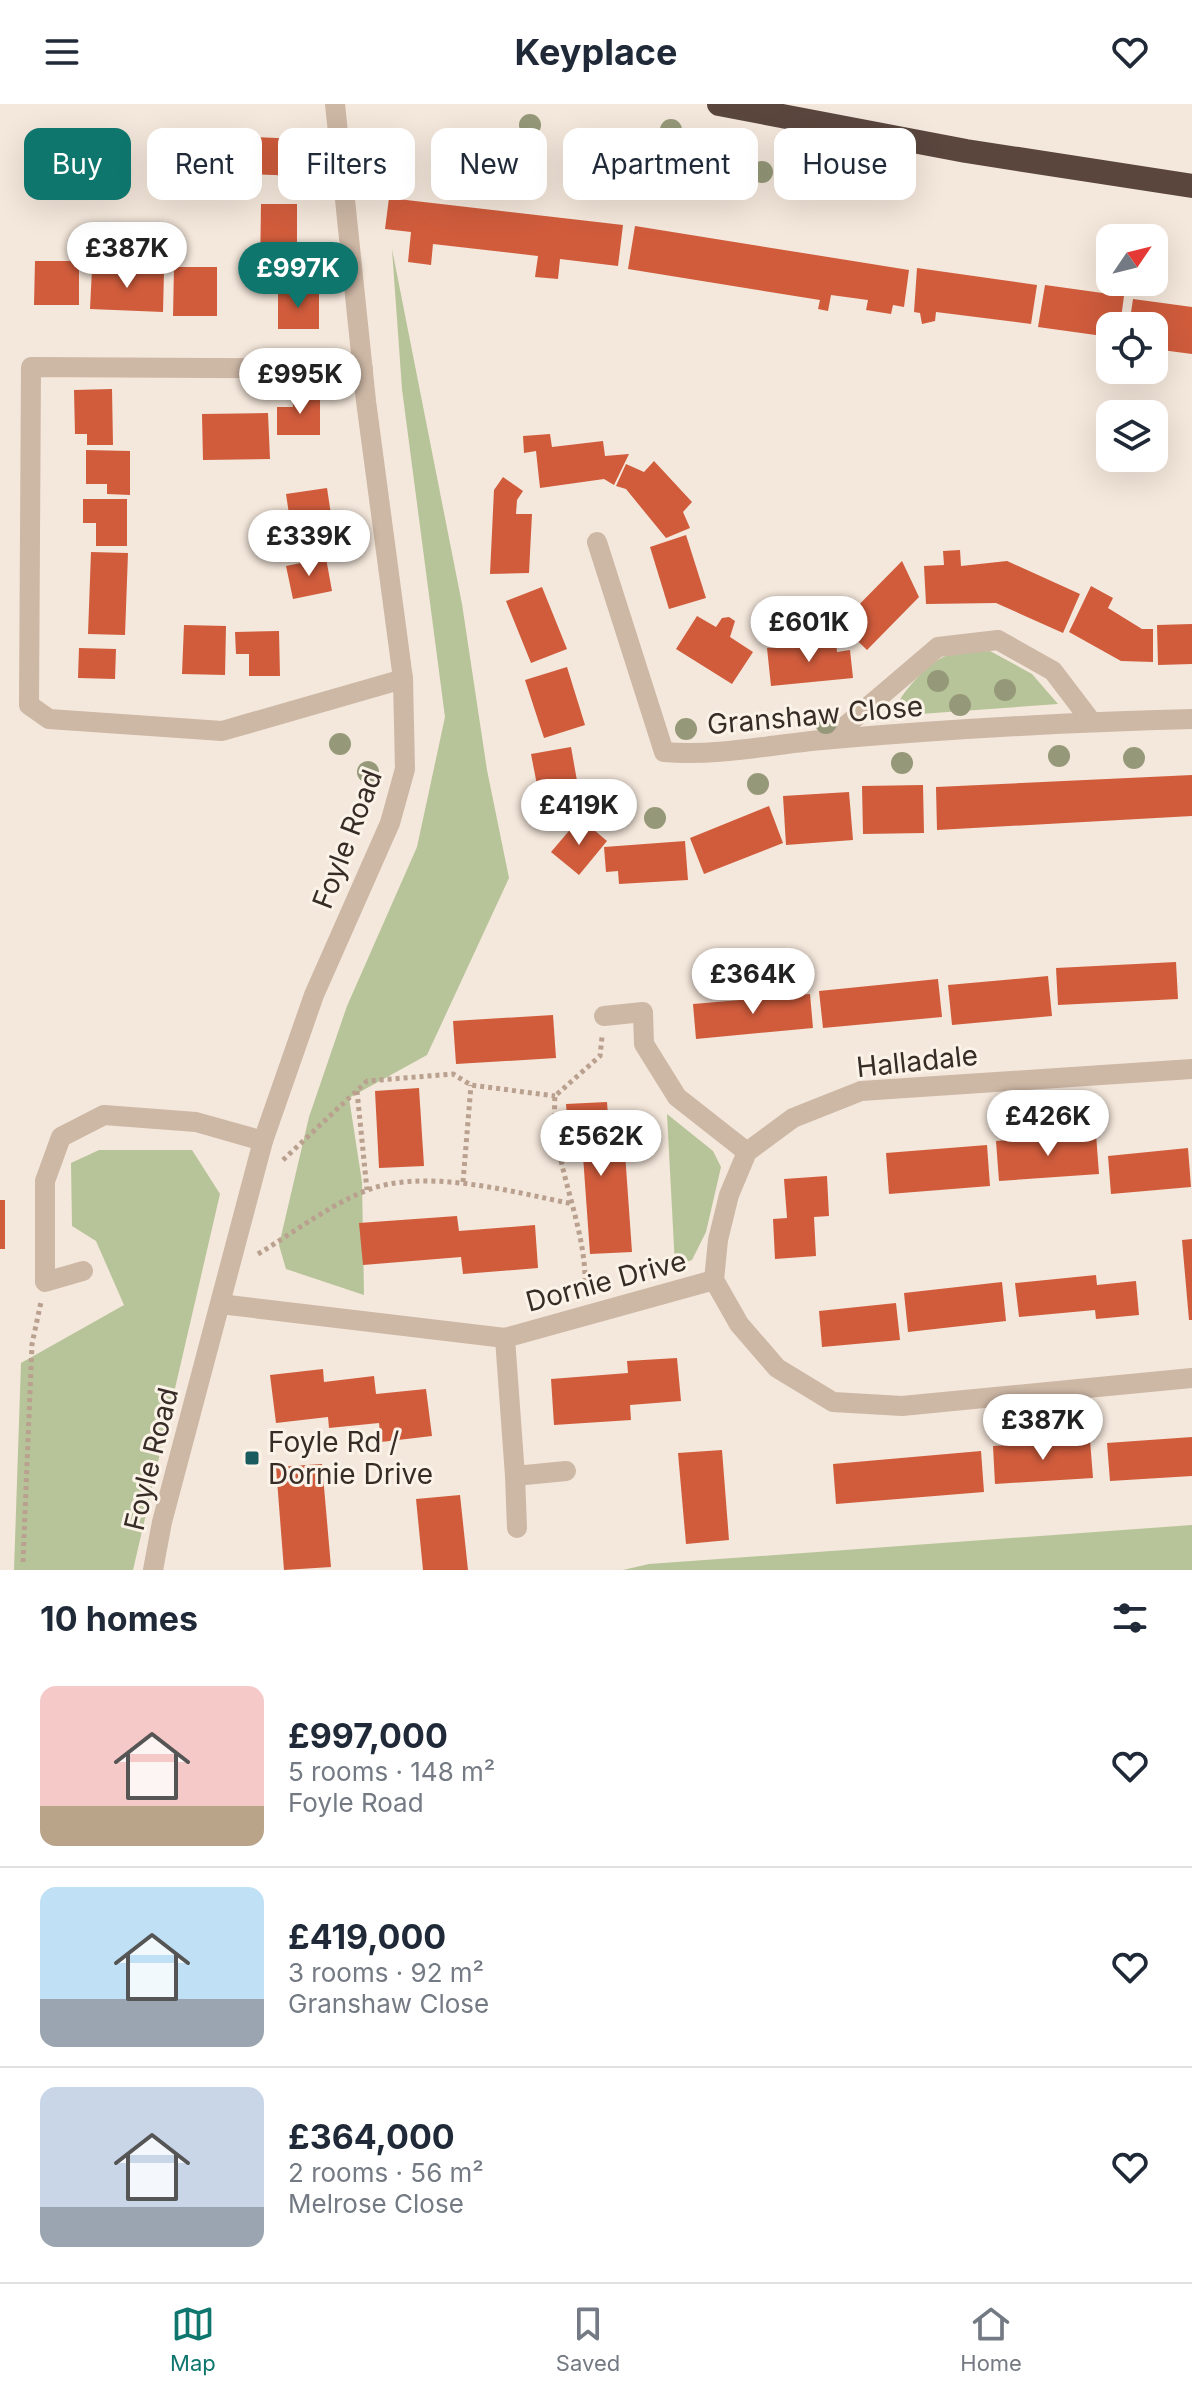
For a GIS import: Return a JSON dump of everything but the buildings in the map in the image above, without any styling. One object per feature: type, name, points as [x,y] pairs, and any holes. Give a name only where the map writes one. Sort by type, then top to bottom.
[{"type":"highway","points":[[719,104],[966,151],[1192,186]]},
{"type":"street","name":"Foyle Road","points":[[153,1570],[162,1522],[263,1141],[314,995],[390,823],[405,769],[403,679],[363,369],[335,104]]},
{"type":"street","points":[[363,369],[31,367],[29,705],[49,719],[222,731],[403,679]]},
{"type":"street","name":"Granshaw Close","points":[[597,542],[664,752],[697,755],[830,739],[1091,721],[1192,719]]},
{"type":"street","points":[[830,739],[938,647],[998,640],[1053,671],[1091,721]]},
{"type":"street","points":[[604,1016],[643,1012],[644,1044],[677,1097],[747,1152],[729,1195],[718,1240],[714,1280]]},
{"type":"street","name":"Halladale","points":[[747,1152],[793,1118],[861,1091],[1192,1069]]},
{"type":"street","points":[[83,1271],[45,1282],[45,1181],[61,1137],[104,1115],[196,1122],[263,1141]]},
{"type":"street","name":"Dornie Drive","points":[[220,1304],[505,1338],[714,1280],[739,1324],[777,1368],[833,1402],[902,1406],[1192,1378]]},
{"type":"street","name":"Dornie Drive","points":[[505,1338],[517,1528]]},
{"type":"street","points":[[515,1476],[566,1471]]},
{"type":"path","points":[[282,1161],[367,1081],[453,1074],[471,1085],[555,1096],[600,1056],[604,1016]]},
{"type":"path","points":[[463,1182],[471,1085]]},
{"type":"path","points":[[357,1090],[367,1190]]},
{"type":"path","points":[[555,1096],[559,1149],[586,1262],[583,1316]]},
{"type":"path","points":[[229,1272],[367,1190],[400,1184],[463,1182],[573,1204]]},
{"type":"path","points":[[23,1562],[32,1344],[45,1282]]},
{"type":"green space","points":[[392,249],[462,604],[487,770],[509,878],[427,1055],[349,1098],[362,1182],[364,1295],[286,1269],[279,1245],[309,1117],[347,1006],[417,847],[445,717],[402,389]]},
{"type":"green space","points":[[990,651],[1032,674],[1058,704],[892,716],[906,691],[938,660],[956,653]]},
{"type":"green space","points":[[667,1114],[713,1151],[721,1167],[706,1232],[692,1260],[675,1266]]},
{"type":"green space","points":[[99,1150],[192,1150],[220,1194],[133,1570],[14,1570],[21,1363],[124,1305],[96,1241],[72,1226],[71,1163]]},
{"type":"green space","points":[[1192,1525],[1192,1570],[623,1570],[649,1564]]},
{"type":"place","name":"Foyle Rd / Dornie Drive","points":[[252,1458]]}]
